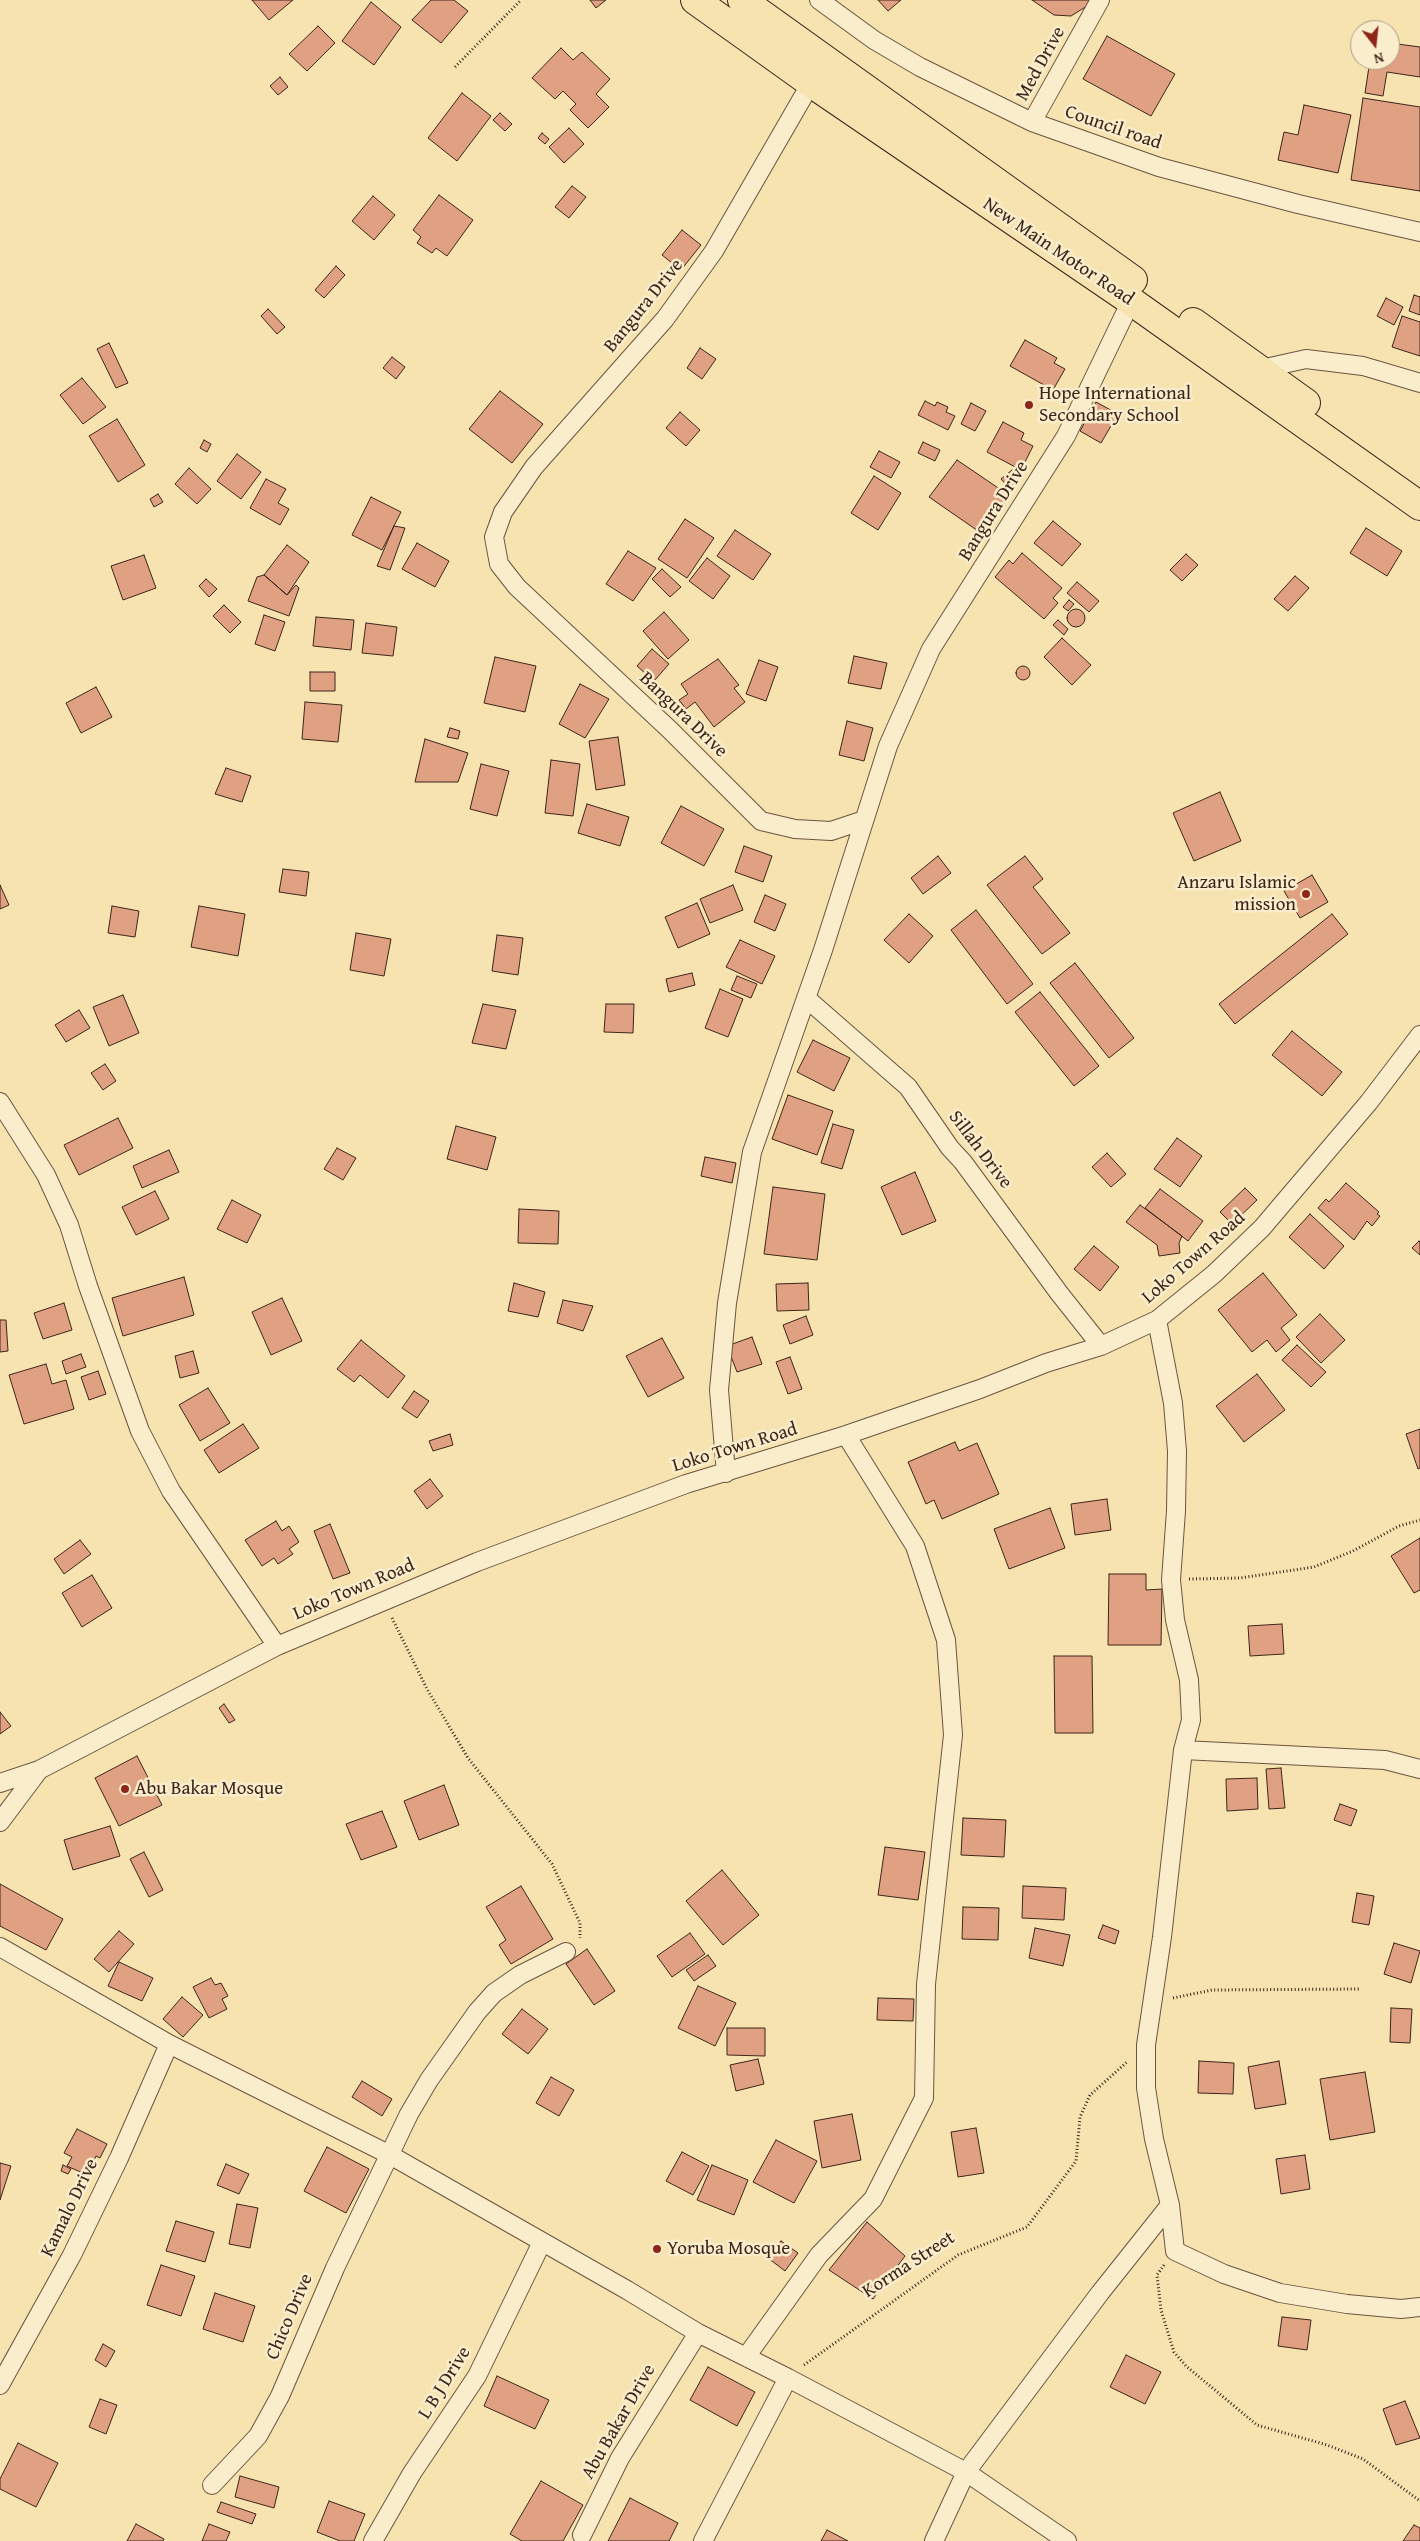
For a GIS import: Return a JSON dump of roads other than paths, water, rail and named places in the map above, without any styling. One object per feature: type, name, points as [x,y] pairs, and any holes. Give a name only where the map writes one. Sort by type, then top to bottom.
[{"type":"highway","name":"New Main Motor Road","points":[[695,0],[811,83],[1131,301],[1420,506]]},
{"type":"highway","name":"New Main Motor Road","points":[[742,0],[978,170],[1261,368],[1334,424],[1420,483]]},
{"type":"street","name":"Council road","points":[[819,0],[874,40],[920,67],[1032,122],[1159,167],[1298,204],[1420,232]]},
{"type":"street","name":"Med Drive","points":[[1032,122],[1100,0]]},
{"type":"street","name":"Bangura Drive","points":[[811,83],[714,251],[665,319],[534,467],[503,512],[494,537],[499,564],[517,586],[670,730],[761,821],[795,829],[831,831],[864,820],[888,746],[931,649],[1066,436],[1131,301]]},
{"type":"street","points":[[1261,368],[1306,359],[1363,366],[1420,384]]},
{"type":"street","points":[[726,1473],[719,1390],[727,1304],[752,1152],[806,998],[864,820]]},
{"type":"street","name":"Sillah Drive","points":[[806,998],[908,1087],[950,1148],[963,1162],[1058,1293],[1101,1346]]},
{"type":"street","name":"Loko Town Road","points":[[0,1822],[39,1770],[277,1646],[477,1562],[686,1484],[846,1435],[980,1389],[1046,1363],[1101,1346],[1157,1320],[1214,1274],[1262,1228],[1363,1109],[1420,1034]]},
{"type":"street","points":[[0,1102],[46,1175],[69,1225],[88,1286],[140,1431],[171,1491],[277,1646]]},
{"type":"street","points":[[1157,1320],[1172,1404],[1177,1451],[1176,1511],[1171,1580],[1175,1620],[1189,1680],[1191,1720],[1183,1750],[1162,1937],[1146,2045],[1146,2088],[1154,2139],[1170,2205],[1176,2252],[1224,2274],[1280,2293],[1347,2304],[1401,2309],[1420,2307]]},
{"type":"street","points":[[746,2357],[819,2255],[873,2199],[924,2098],[926,1984],[953,1735],[946,1640],[916,1546],[846,1435]]},
{"type":"street","points":[[1183,1750],[1385,1760],[1420,1770]]},
{"type":"street","points":[[0,1783],[39,1770]]},
{"type":"street","points":[[0,1947],[169,2044],[390,2155],[698,2333],[966,2472],[1067,2541]]},
{"type":"street","name":"Chico Drive","points":[[212,2485],[258,2436],[280,2396],[335,2268],[409,2114],[429,2080],[478,2012],[506,1984],[566,1952]]},
{"type":"street","name":"Kamalo Drive","points":[[0,2385],[76,2246],[169,2044]]},
{"type":"street","points":[[934,2541],[966,2472],[1100,2293],[1170,2205]]},
{"type":"street","name":"L B J Drive","points":[[373,2541],[412,2473],[477,2376],[542,2242]]},
{"type":"street","name":"Abu Bakar Drive","points":[[582,2535],[620,2458],[698,2333]]},
{"type":"street","points":[[703,2541],[788,2378]]},
{"type":"place","name":"Hope International Secondary School","points":[[1029,405]]},
{"type":"place","name":"Anzaru Islamic mission","points":[[1306,894]]},
{"type":"place","name":"Abu Bakar Mosque","points":[[125,1789]]},
{"type":"place","name":"Yoruba Mosque","points":[[657,2249]]}]
